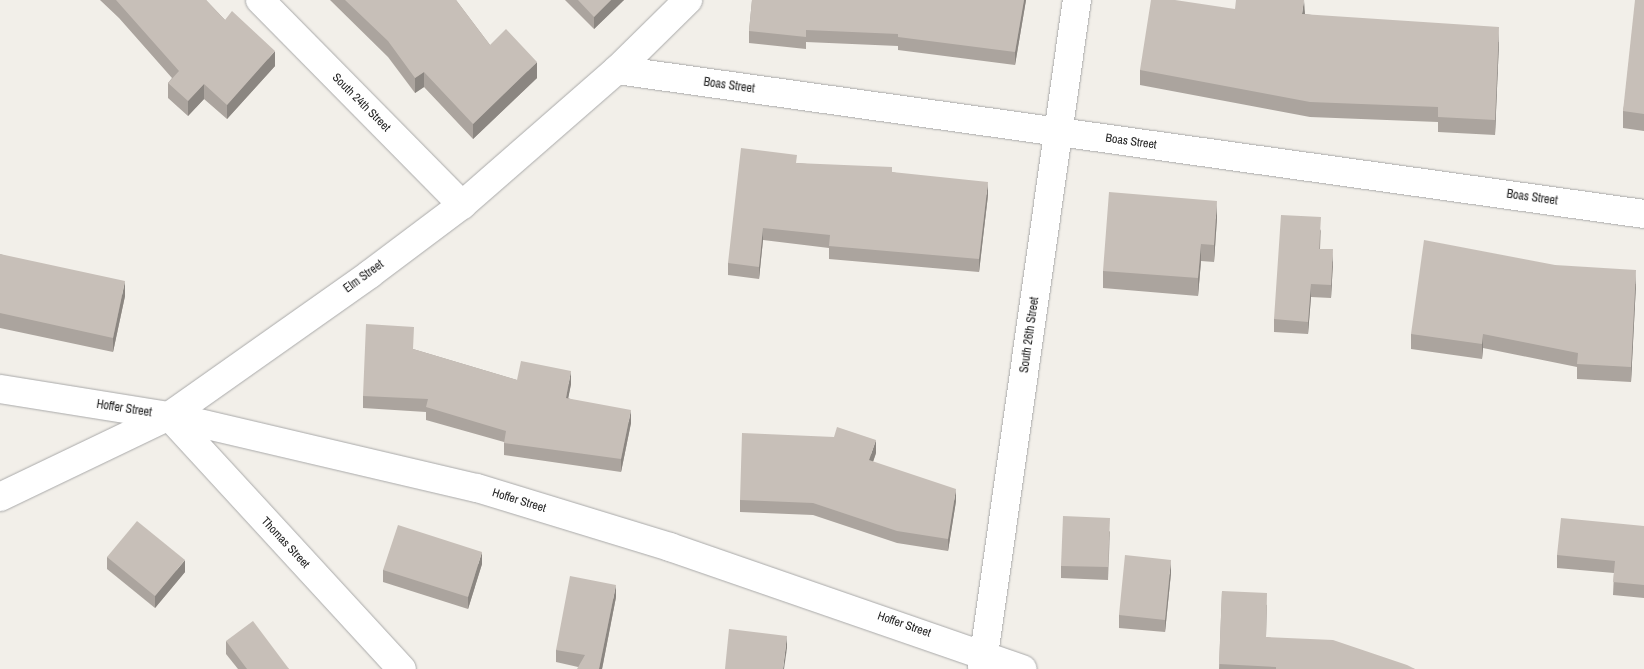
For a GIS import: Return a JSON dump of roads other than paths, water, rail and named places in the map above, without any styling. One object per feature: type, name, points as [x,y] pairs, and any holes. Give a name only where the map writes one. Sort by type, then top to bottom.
[{"type":"street","name":"South 24th Street","points":[[260,0],[462,205]]},
{"type":"street","name":"Elm Street","points":[[0,497],[169,416],[462,205],[617,70],[688,0]]},
{"type":"street","name":"South 26th Street","points":[[983,661],[1077,0]]},
{"type":"street","name":"Boas Street","points":[[617,70],[1644,214]]},
{"type":"street","name":"Hoffer Street","points":[[0,389],[169,416],[477,488],[670,547],[983,661],[1022,669]]},
{"type":"street","name":"Thomas Street","points":[[169,416],[402,669]]}]
